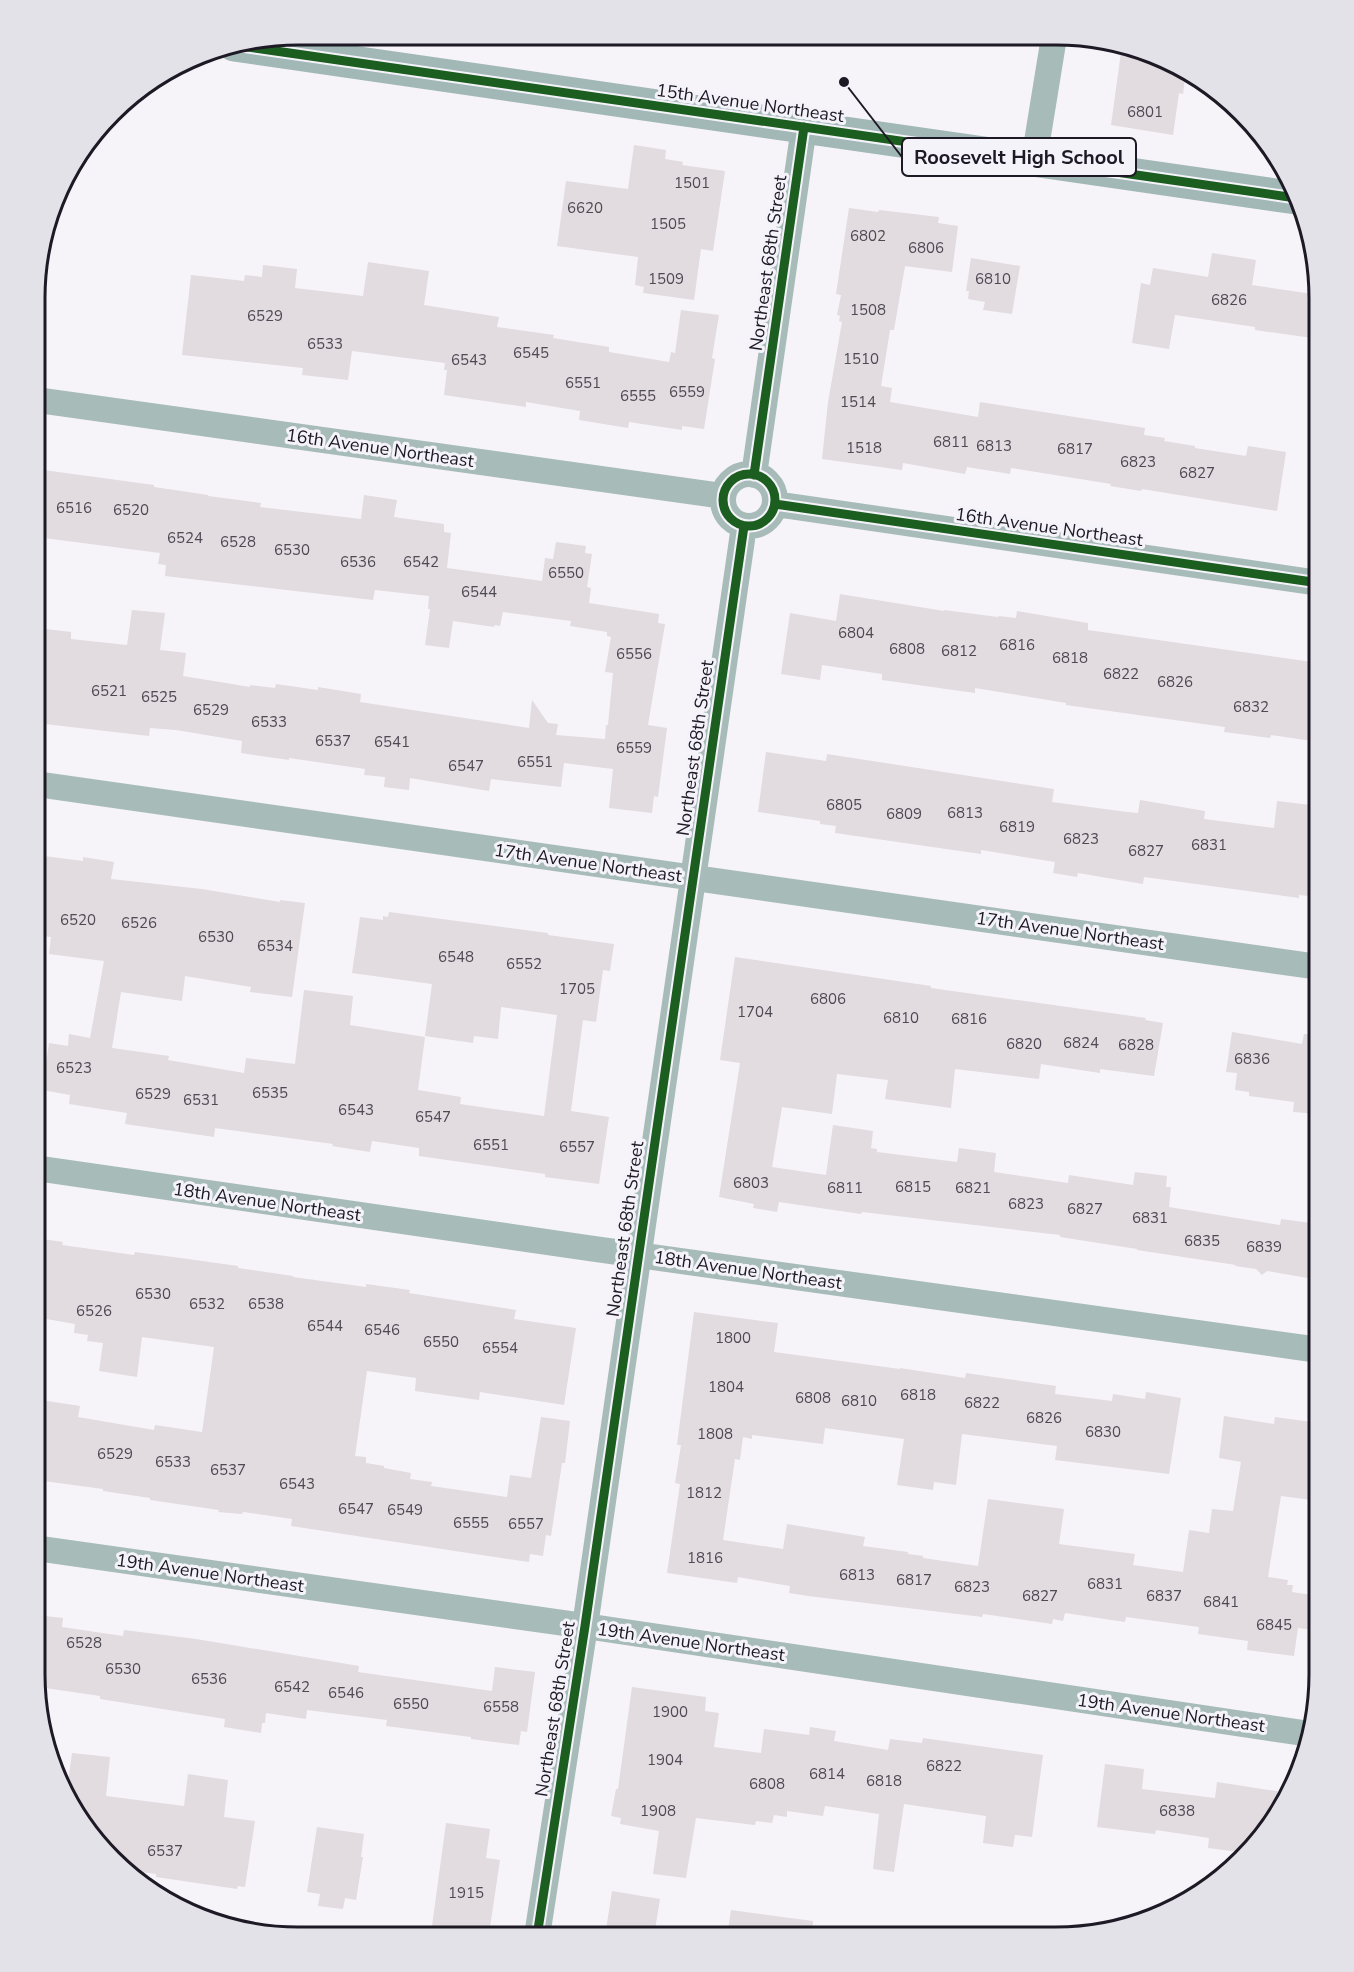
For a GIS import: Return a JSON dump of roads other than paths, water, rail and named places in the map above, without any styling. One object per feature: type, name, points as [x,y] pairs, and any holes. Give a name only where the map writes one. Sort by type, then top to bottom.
[{"type":"main road","name":"15th Avenue Northeast","points":[[259,48],[1288,197]]},
{"type":"street","points":[[1034,160],[1053,45]]},
{"type":"street","name":"Northeast 68th Street","points":[[754,475],[804,127]]},
{"type":"street","name":"16th Avenue Northeast","points":[[45,401],[723,496]]},
{"type":"street","points":[[743,474],[754,475],[767,481],[771,487],[775,504],[766,520],[758,525],[744,526],[733,521],[726,514],[723,506],[724,490],[735,477],[743,474]]},
{"type":"street","name":"16th Avenue Northeast","points":[[775,504],[1309,582]]},
{"type":"street","name":"Northeast 68th Street","points":[[538,1927],[585,1626],[744,526]]},
{"type":"street","name":"17th Avenue Northeast","points":[[45,785],[1309,966]]},
{"type":"street","name":"18th Avenue Northeast","points":[[45,1169],[1309,1349]]},
{"type":"street","name":"19th Avenue Northeast","points":[[45,1549],[585,1626],[1302,1733]]},
{"type":"place","name":"Roosevelt High School","points":[[844,82]]}]
